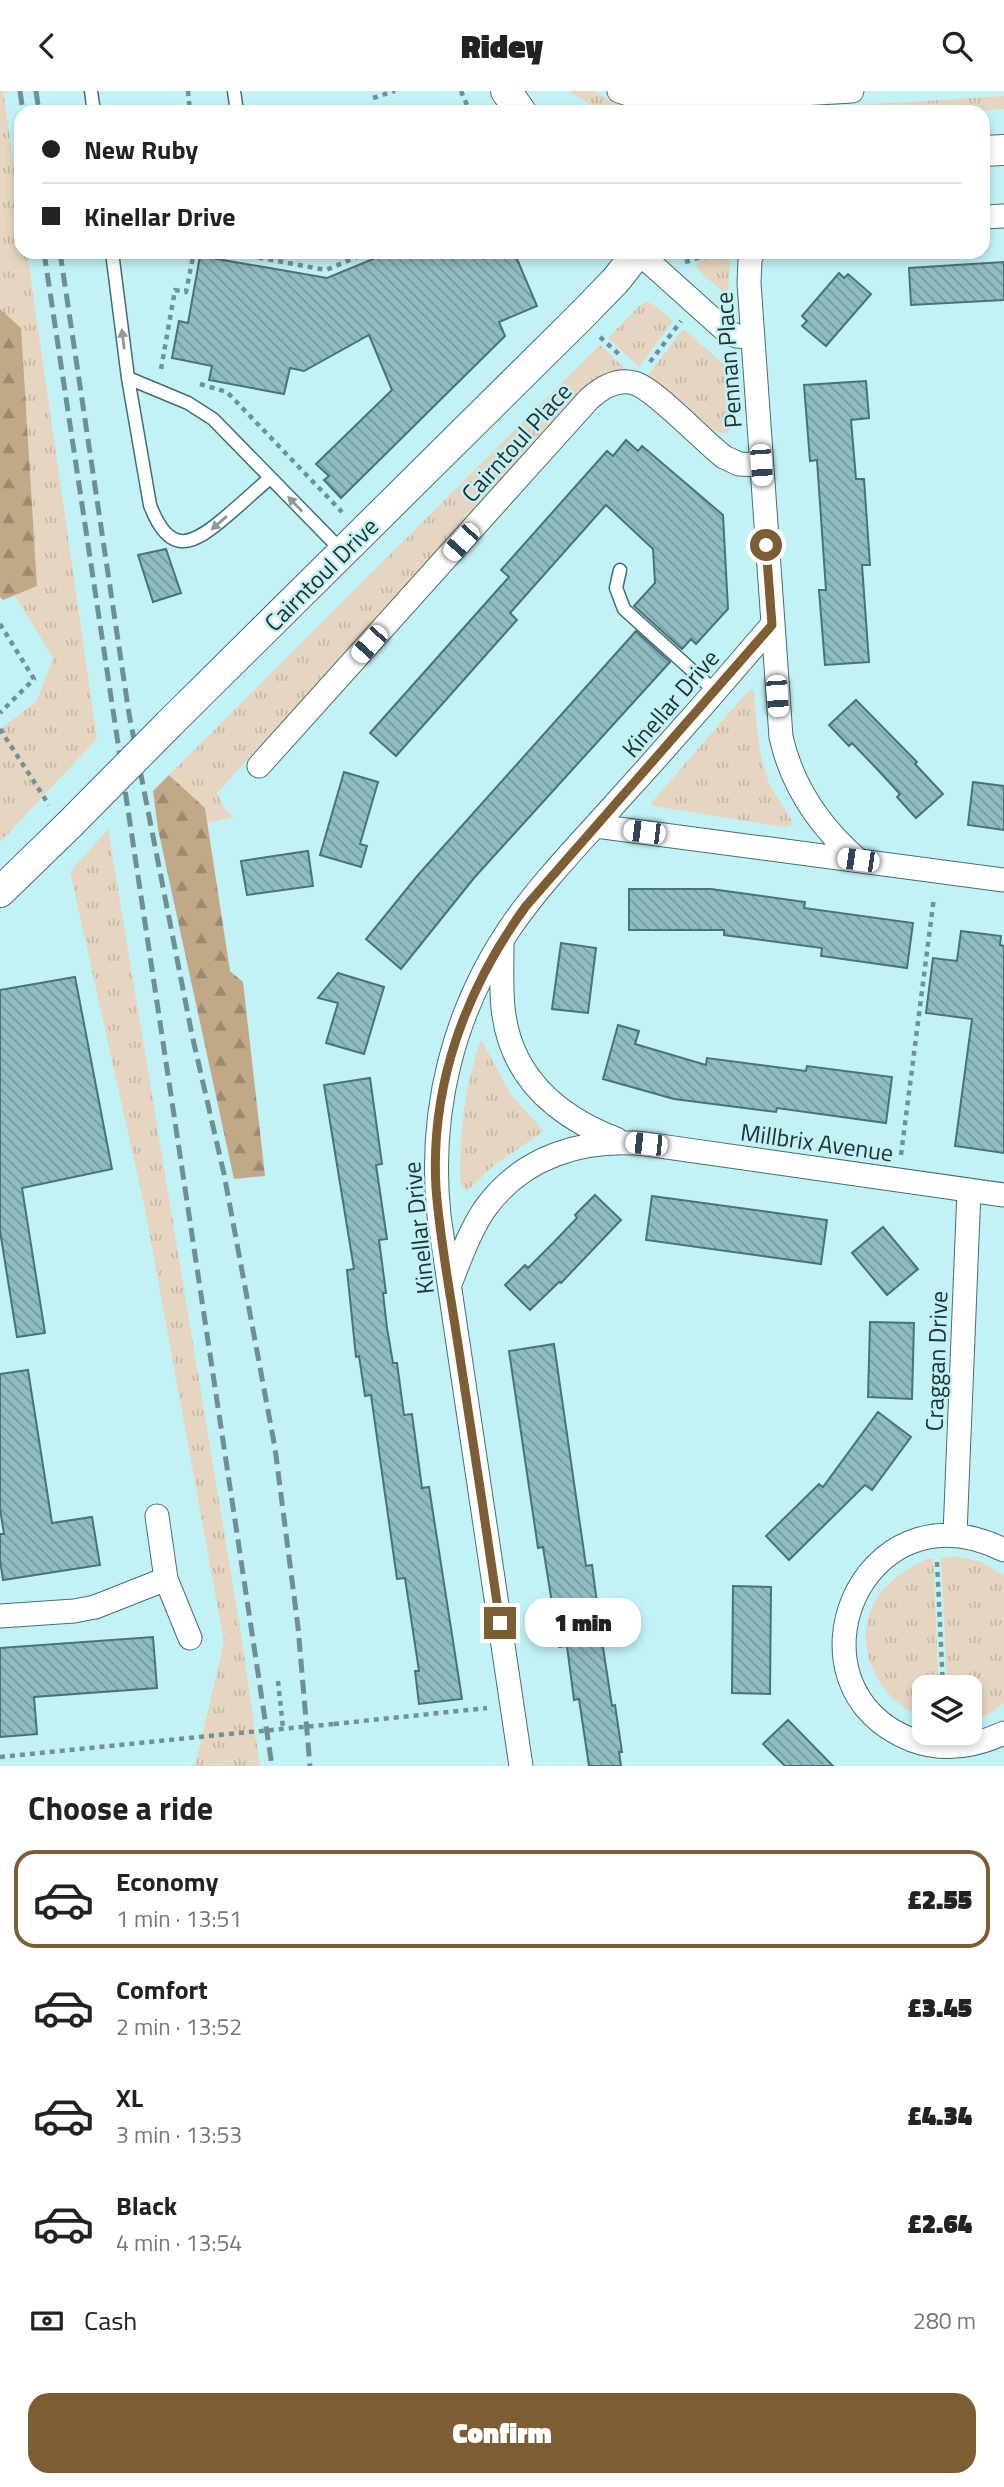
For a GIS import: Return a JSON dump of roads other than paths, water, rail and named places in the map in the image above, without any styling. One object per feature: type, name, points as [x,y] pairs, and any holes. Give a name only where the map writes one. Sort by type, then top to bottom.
[{"type":"street","points":[[619,91],[658,101],[777,100],[852,91]]},
{"type":"street","name":"Cairntoul Drive","points":[[0,892],[580,317],[632,259]]},
{"type":"street","points":[[646,259],[731,334],[752,337]]},
{"type":"street","name":"Pennan Place","points":[[751,259],[748,270],[752,337],[781,737],[788,765],[811,808],[858,860]]},
{"type":"street","name":"Cairntoul Place","points":[[259,766],[589,399],[611,384],[637,383],[724,457],[739,464],[761,465]]},
{"type":"street","name":"Kinellar Drive","points":[[522,1766],[436,1189],[439,1114],[457,1032],[472,996],[502,941],[526,906],[772,625]]},
{"type":"street","points":[[596,826],[1004,880]]},
{"type":"street","name":"Millbrix Avenue","points":[[502,941],[505,1022],[516,1055],[526,1073],[549,1101],[569,1118],[622,1142]]},
{"type":"street","name":"Millbrix Avenue","points":[[449,1288],[474,1227],[493,1199],[514,1179],[543,1160],[570,1149],[597,1143],[622,1142],[1004,1195]]},
{"type":"street","name":"Craggan Drive","points":[[955,1534],[969,1190]]},
{"type":"street","points":[[158,1516],[166,1579],[190,1638]]},
{"type":"street","points":[[1004,1550],[984,1540],[955,1534],[926,1537],[900,1547],[877,1564],[859,1586],[847,1612],[843,1641],[847,1669],[858,1695],[876,1718],[899,1735],[954,1757],[1004,1733]]},
{"type":"street","points":[[0,1616],[95,1607],[166,1579]]},
{"type":"lane","points":[[113,259],[128,378],[150,505],[158,524],[170,537],[187,541],[202,536],[270,478]]},
{"type":"lane","points":[[128,378],[200,409],[226,430],[270,478],[353,543]]},
{"type":"lane","points":[[621,570],[616,588],[624,609],[716,692]]},
{"type":"railway","points":[[20,91],[22,105]]},
{"type":"railway","points":[[36,91],[38,105]]},
{"type":"railway","points":[[45,259],[272,1766]]},
{"type":"railway","points":[[61,259],[129,714],[192,1035],[224,1174],[275,1448],[298,1627],[310,1766]]}]
